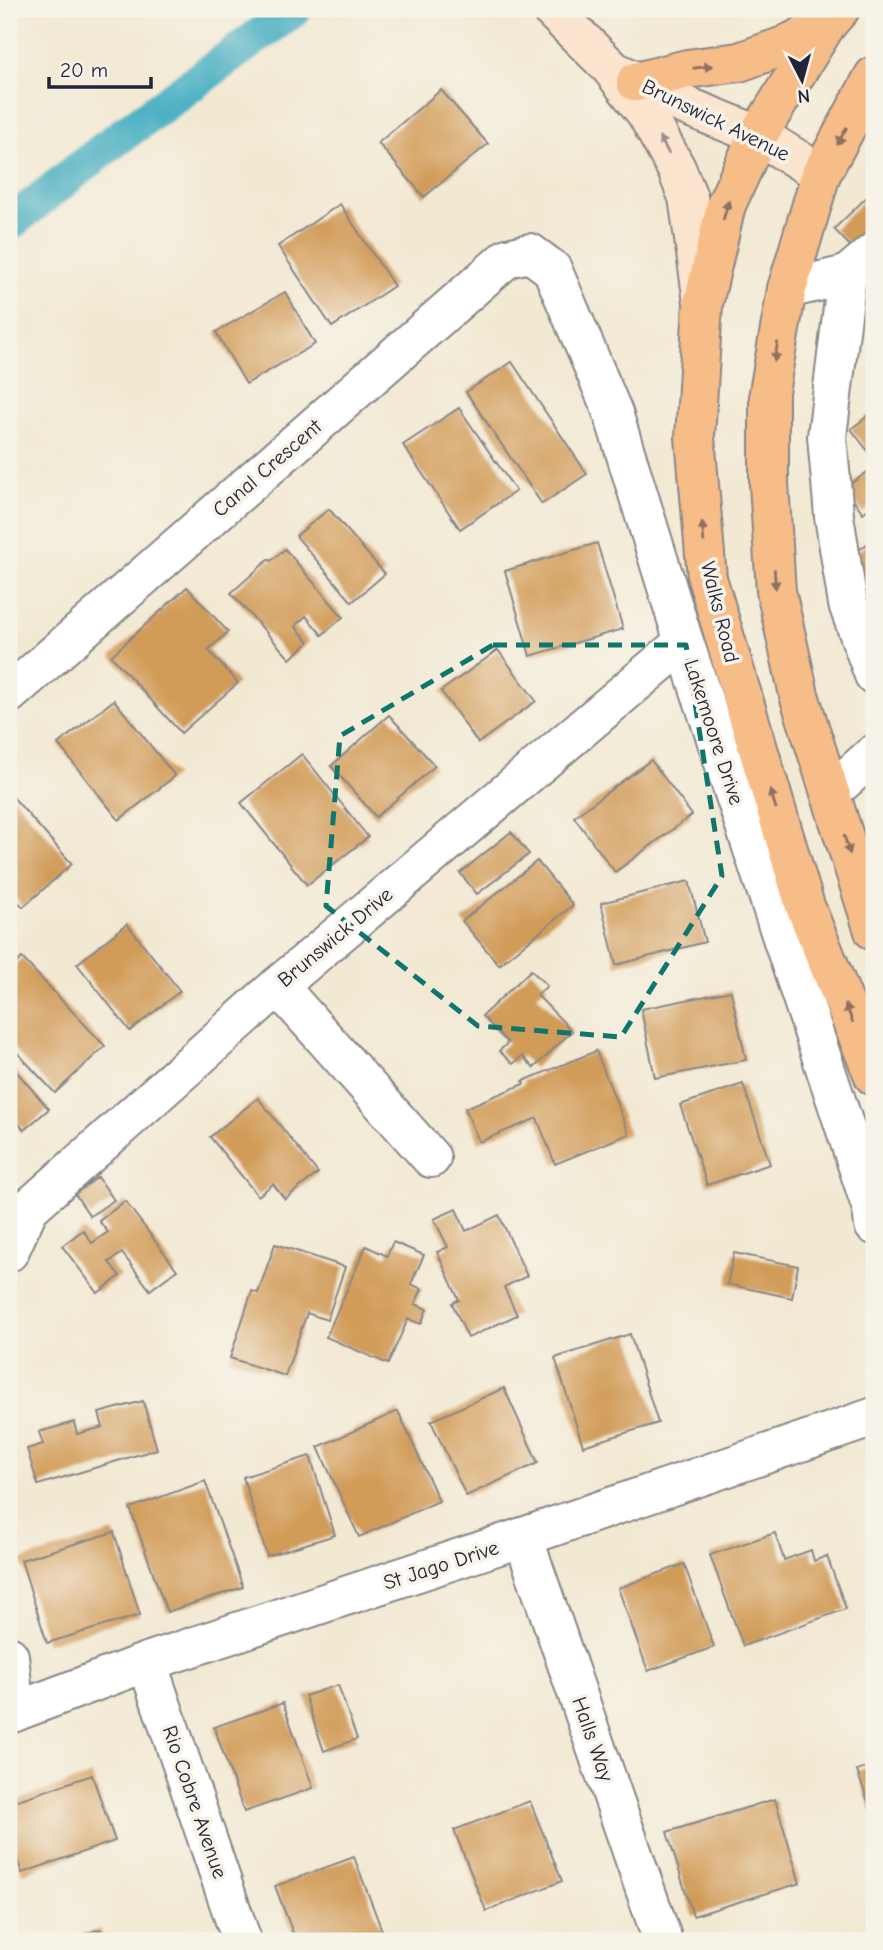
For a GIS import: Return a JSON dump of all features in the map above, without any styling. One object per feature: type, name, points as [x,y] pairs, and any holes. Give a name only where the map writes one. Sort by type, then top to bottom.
[{"type":"main road","name":"Brunswick Avenue","points":[[551,9],[623,74],[676,168],[688,197],[703,304]]},
{"type":"main road","points":[[623,74],[739,62],[784,46],[833,17]]},
{"type":"main road","name":"Walks Road","points":[[833,17],[758,135],[726,205],[703,304],[695,437],[707,578],[805,906],[874,1076]]},
{"type":"main road","name":"Brunswick Avenue","points":[[623,74],[758,135],[821,174]]},
{"type":"main road","points":[[874,76],[821,174],[787,289],[769,392],[769,484],[776,591],[799,695],[874,931]]},
{"type":"street","name":"Lakemoore Drive","points":[[530,253],[552,269],[612,413],[684,642],[872,1209],[874,1225]]},
{"type":"street","name":"Canal Crescent","points":[[9,694],[507,258],[530,253]]},
{"type":"street","points":[[787,289],[861,264],[827,436],[834,516],[848,604],[874,676]]},
{"type":"street","name":"Brunswick Drive","points":[[9,1252],[29,1208],[278,986],[684,642]]},
{"type":"street","points":[[830,793],[874,754]]},
{"type":"street","points":[[278,986],[431,1158]]},
{"type":"street","name":"St Jago Drive","points":[[12,1713],[147,1662],[874,1417]]},
{"type":"street","name":"Halls Way","points":[[523,1537],[663,1941]]},
{"type":"street","points":[[9,1656],[12,1713]]},
{"type":"street","name":"Rio Cobre Avenue","points":[[147,1662],[242,1941]]},
{"type":"highlighted area","points":[[493,645],[686,645],[722,876],[621,1037],[478,1026],[326,906],[340,736]]},
{"type":"building","points":[[441,90],[488,144],[424,197],[378,143]]},
{"type":"building","points":[[874,190],[874,237],[857,253],[834,229]]},
{"type":"building","points":[[340,204],[394,286],[332,327],[278,246]]},
{"type":"building","points":[[285,292],[315,344],[246,384],[216,332]]},
{"type":"building","points":[[512,362],[587,474],[542,504],[466,392]]},
{"type":"building","points":[[459,408],[516,491],[460,529],[403,445]]},
{"type":"building","points":[[874,411],[874,459],[851,429]]},
{"type":"building","points":[[874,467],[874,504],[863,513],[845,488]]},
{"type":"building","points":[[329,509],[385,574],[352,602],[296,536]]},
{"type":"building","points":[[874,539],[874,594],[848,558]]},
{"type":"building","points":[[597,543],[623,629],[530,656],[505,571]]},
{"type":"building","points":[[285,549],[343,617],[322,635],[306,616],[295,626],[309,642],[290,659],[231,593],[269,559],[271,561]]},
{"type":"building","points":[[187,587],[228,632],[208,650],[238,683],[181,733],[111,656]]},
{"type":"building","points":[[498,650],[536,701],[478,743],[441,691]]},
{"type":"building","points":[[114,700],[175,776],[119,820],[58,744]]},
{"type":"building","points":[[389,715],[435,766],[376,817],[331,766]]},
{"type":"building","points":[[302,754],[368,837],[307,885],[241,803]]},
{"type":"building","points":[[651,760],[692,815],[615,872],[574,817]]},
{"type":"building","points":[[12,796],[72,864],[23,907],[9,892],[9,799]]},
{"type":"building","points":[[511,832],[529,854],[477,894],[460,873]]},
{"type":"building","points":[[537,861],[573,905],[499,965],[462,921]]},
{"type":"building","points":[[689,881],[705,942],[616,965],[601,903]]},
{"type":"building","points":[[127,924],[180,991],[130,1031],[77,964]]},
{"type":"building","points":[[22,958],[105,1046],[55,1093],[9,1044],[9,970]]},
{"type":"building","points":[[531,970],[547,986],[537,995],[572,1031],[534,1068],[522,1056],[513,1064],[499,1051],[508,1043],[482,1016]]},
{"type":"building","points":[[731,991],[746,1060],[655,1078],[641,1009]]},
{"type":"building","points":[[596,1051],[629,1134],[555,1164],[537,1118],[479,1142],[465,1108]]},
{"type":"building","points":[[9,1063],[49,1109],[24,1130],[15,1119],[9,1125]]},
{"type":"building","points":[[743,1084],[770,1164],[707,1185],[680,1105]]},
{"type":"building","points":[[258,1098],[318,1173],[285,1199],[273,1184],[258,1196],[210,1137]]},
{"type":"building","points":[[98,1177],[114,1200],[90,1216],[75,1194]]},
{"type":"building","points":[[125,1201],[177,1270],[150,1290],[122,1253],[109,1262],[120,1276],[98,1293],[62,1246],[83,1230],[92,1243],[108,1232],[99,1221]]},
{"type":"building","points":[[456,1209],[466,1231],[499,1215],[527,1276],[504,1287],[517,1315],[468,1338],[452,1303],[459,1300],[437,1252],[448,1247],[434,1219]]},
{"type":"building","points":[[393,1242],[424,1255],[411,1284],[422,1289],[415,1304],[427,1309],[421,1324],[408,1319],[388,1364],[326,1337],[366,1246],[387,1256]]},
{"type":"building","points":[[275,1244],[345,1267],[327,1320],[307,1313],[285,1376],[230,1358],[252,1291],[258,1293]]},
{"type":"building","points":[[734,1253],[798,1266],[792,1298],[727,1284]]},
{"type":"building","points":[[630,1334],[658,1423],[583,1446],[555,1358]]},
{"type":"building","points":[[504,1388],[538,1463],[466,1496],[431,1421]]},
{"type":"building","points":[[143,1401],[157,1449],[38,1485],[27,1449],[43,1444],[39,1432],[74,1422],[77,1434],[103,1427],[99,1413]]},
{"type":"building","points":[[398,1411],[439,1501],[359,1537],[318,1447]]},
{"type":"building","points":[[310,1456],[335,1535],[267,1556],[243,1477]]},
{"type":"building","points":[[205,1481],[243,1587],[167,1612],[130,1508]]},
{"type":"building","points":[[114,1532],[140,1615],[47,1643],[21,1560]]},
{"type":"building","points":[[775,1533],[784,1560],[811,1550],[814,1561],[827,1556],[846,1609],[743,1646],[710,1555]]},
{"type":"building","points":[[684,1564],[714,1647],[648,1671],[618,1588]]},
{"type":"building","points":[[338,1685],[357,1739],[324,1751],[305,1696]]},
{"type":"building","points":[[283,1703],[313,1788],[244,1812],[214,1727]]},
{"type":"building","points":[[874,1765],[874,1818],[857,1771]]},
{"type":"building","points":[[92,1775],[115,1841],[22,1873],[9,1835],[9,1803]]},
{"type":"building","points":[[775,1799],[800,1883],[693,1916],[667,1832]]},
{"type":"building","points":[[530,1801],[562,1881],[486,1911],[454,1830]]},
{"type":"building","points":[[354,1857],[384,1936],[370,1941],[296,1941],[275,1886]]},
{"type":"building","points":[[100,1929],[105,1941],[65,1941]]},
{"type":"waterway","points":[[9,224],[114,141],[295,9]]}]
